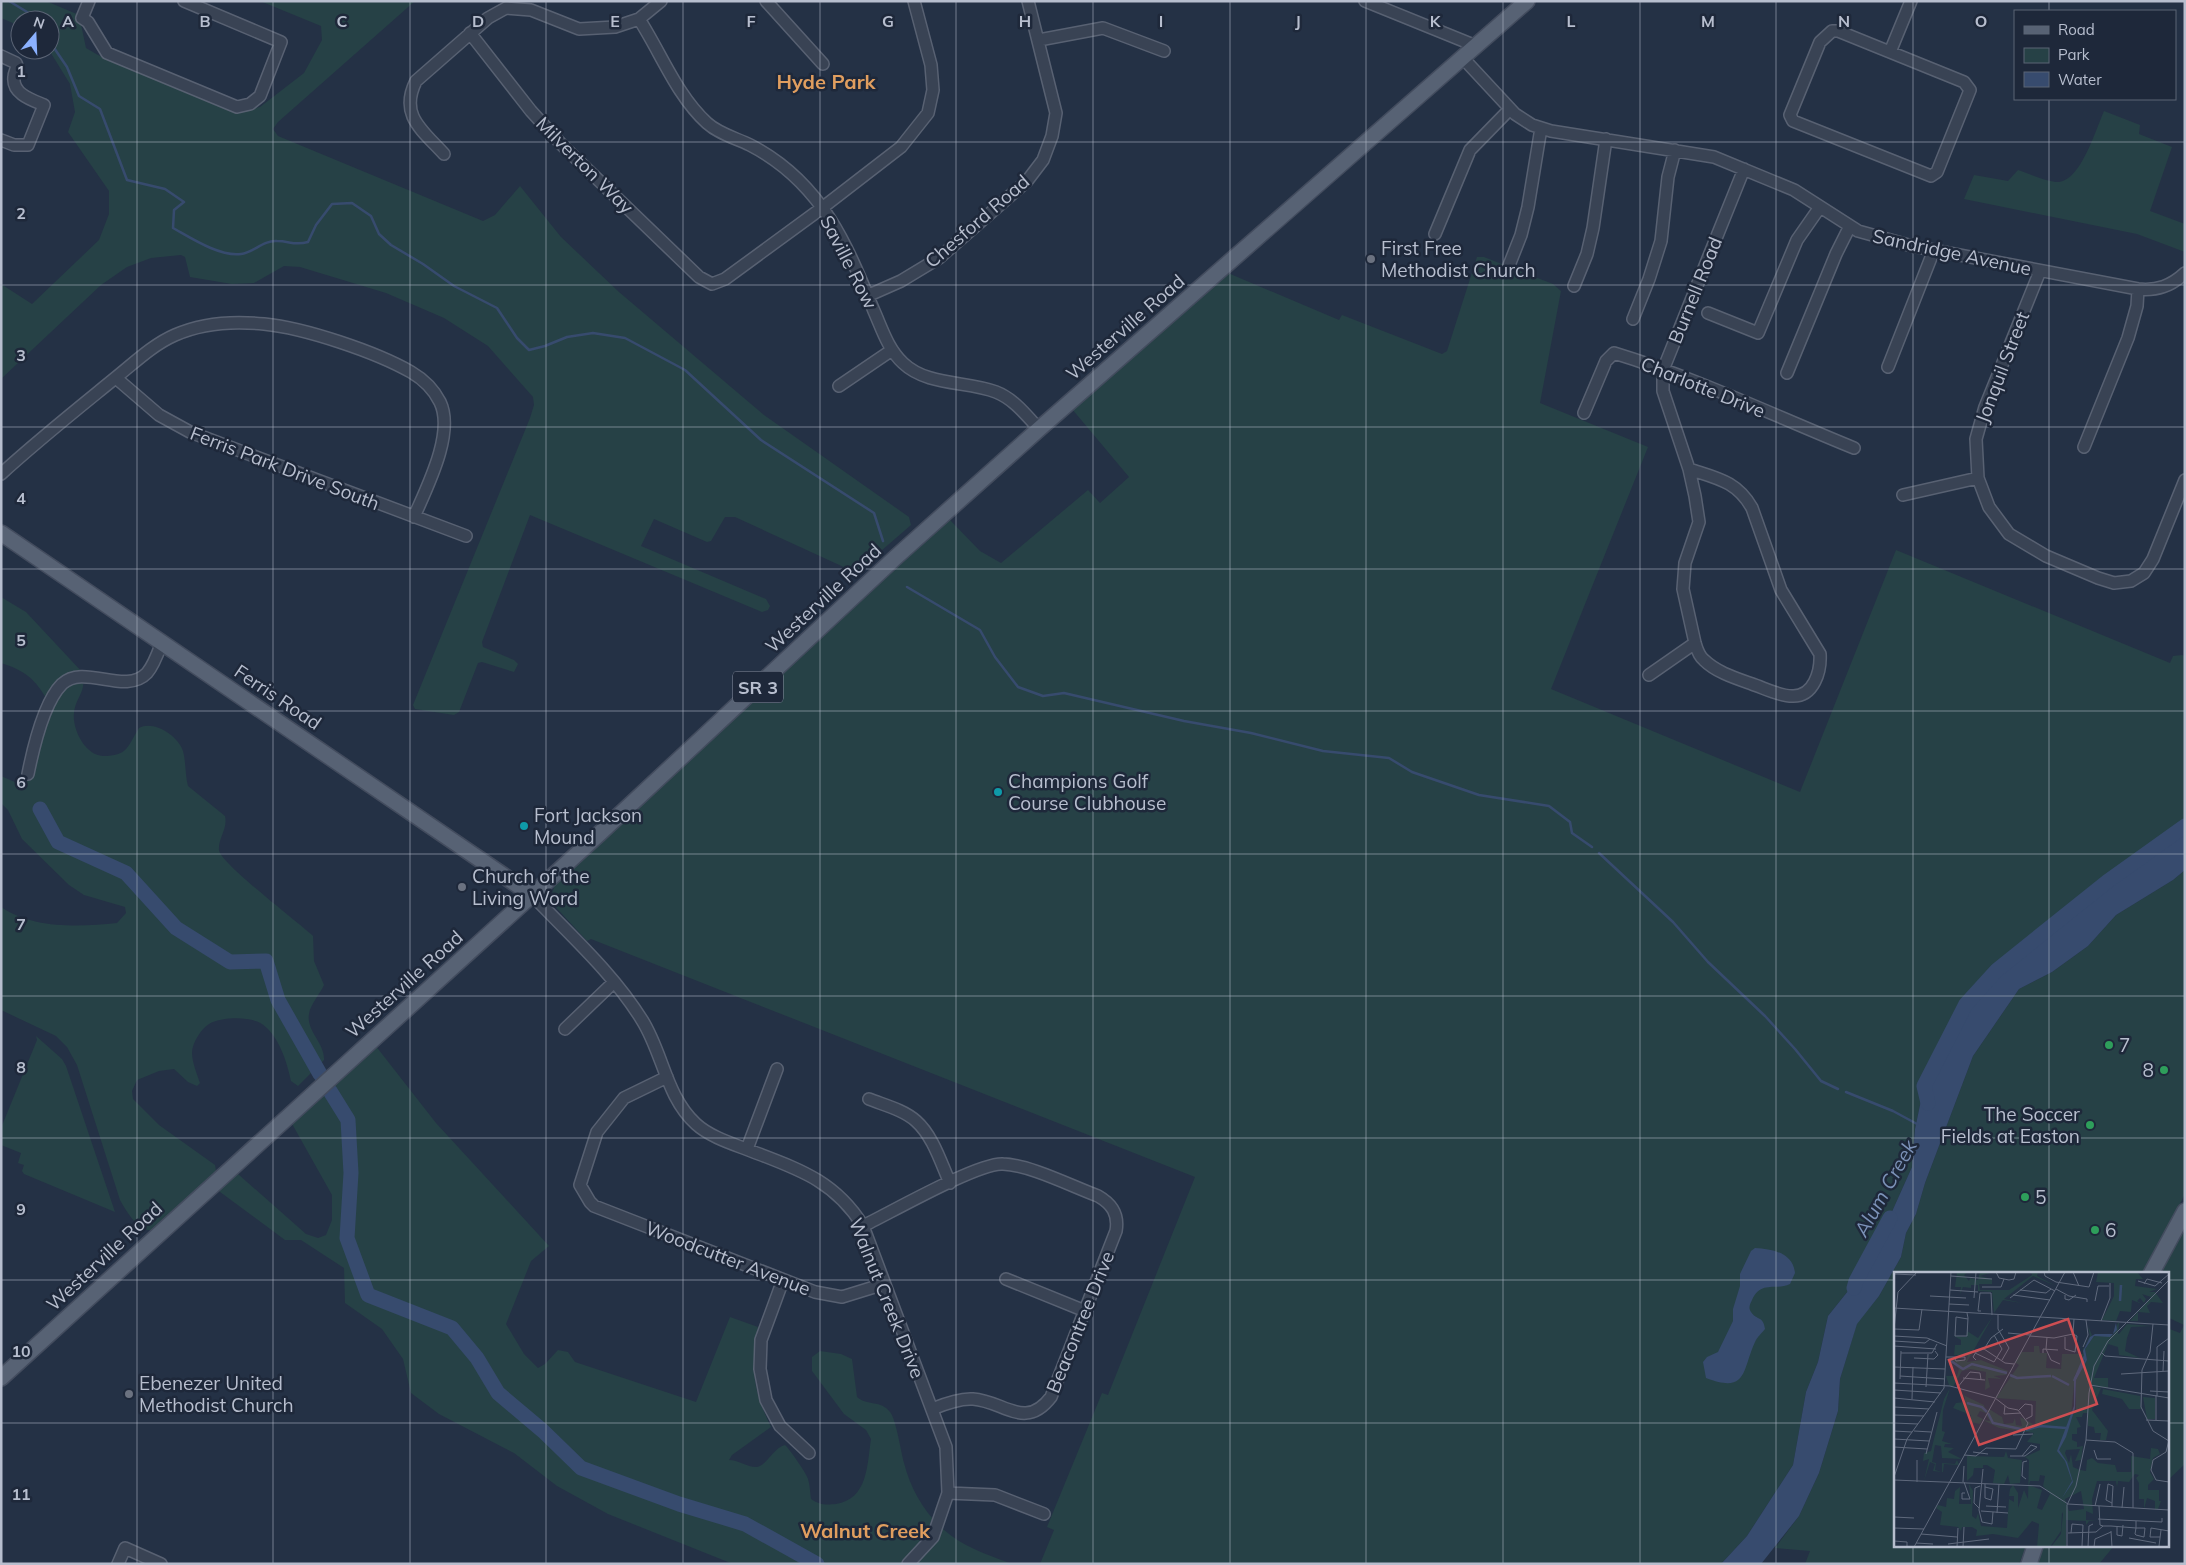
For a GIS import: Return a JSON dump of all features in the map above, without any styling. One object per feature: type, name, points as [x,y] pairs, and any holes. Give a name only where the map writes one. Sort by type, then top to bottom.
[{"type":"main road","name":"Westerville Road","points":[[1,1378],[532,895],[896,557],[1039,428],[1527,1]]},
{"type":"main road","name":"Ferris Road","points":[[1,533],[532,895]]},
{"type":"main road","points":[[2152,1272],[2184,1214]]},
{"type":"main road","points":[[2029,1564],[2034,1548]]},
{"type":"street","points":[[89,1],[82,18],[88,22],[107,53],[238,107],[250,104],[260,96],[281,42],[184,1]]},
{"type":"street","points":[[444,154],[414,120],[409,107],[410,93],[416,81],[488,18],[506,8],[531,10],[579,29],[615,27],[639,19],[661,1]]},
{"type":"street","points":[[766,1],[823,64]]},
{"type":"street","points":[[822,208],[901,147],[928,113],[933,90],[931,65],[914,1]]},
{"type":"street","name":"Chesford Road","points":[[868,296],[901,281],[939,258],[1027,181],[1043,160],[1052,136],[1056,114],[1028,1]]},
{"type":"street","points":[[1365,1],[1476,46]]},
{"type":"street","points":[[1890,52],[1911,1]]},
{"type":"street","name":"Saville Row","points":[[639,19],[687,101],[708,125],[758,150],[789,170],[810,192],[837,230],[892,350],[905,365],[929,377],[984,388],[1008,398],[1039,428]]},
{"type":"street","points":[[1039,40],[1103,28],[1164,51]]},
{"type":"street","points":[[1832,31],[1838,31],[1890,52],[1964,82],[1970,90],[1937,172],[1931,176],[1793,121],[1790,115],[1820,42],[1832,31]]},
{"type":"street","name":"Milverton Way","points":[[470,33],[531,111],[562,145],[700,277],[712,284],[719,282],[822,208]]},
{"type":"street","points":[[1,56],[16,63],[14,77],[18,91],[24,96],[44,105],[28,145],[14,145],[1,140]]},
{"type":"street","name":"Sandridge Avenue","points":[[1462,57],[1510,109],[1532,125],[1714,157],[1794,190],[1850,226],[1867,233],[1934,250],[2138,289],[2152,290],[2165,287],[2177,280],[2185,272]]},
{"type":"street","points":[[1435,234],[1470,150],[1510,109]]},
{"type":"street","points":[[1508,268],[1521,235],[1528,207],[1541,128]]},
{"type":"street","points":[[1574,286],[1587,254],[1594,228],[1606,139]]},
{"type":"street","points":[[1633,319],[1649,279],[1661,241],[1668,177],[1674,150]]},
{"type":"street","name":"Burnell Road","points":[[1695,644],[1683,589],[1685,563],[1698,522],[1695,496],[1689,469],[1663,391],[1663,370],[1744,169]]},
{"type":"street","points":[[1708,313],[1758,333],[1797,240],[1820,207]]},
{"type":"street","points":[[1787,373],[1836,254],[1850,226]]},
{"type":"street","points":[[1888,367],[1934,250]]},
{"type":"street","name":"Jonquil Street","points":[[2040,271],[1985,407],[1976,439],[1978,478],[1989,507],[2009,534],[2046,556],[2114,583],[2131,581],[2144,573],[2153,560],[2185,480]]},
{"type":"street","points":[[2084,447],[2128,338],[2137,306],[2138,289]]},
{"type":"street","points":[[1,474],[135,361],[174,335],[209,324],[264,324],[319,336],[373,355],[412,372],[428,385],[440,403],[445,422],[435,466],[414,517]]},
{"type":"street","points":[[839,386],[892,350]]},
{"type":"street","name":"Charlotte Drive","points":[[1584,413],[1606,361],[1614,353],[1663,370],[1854,448]]},
{"type":"street","name":"Ferris Park Drive South","points":[[116,378],[159,415],[190,432],[466,536]]},
{"type":"street","points":[[1649,675],[1695,644],[1703,660],[1716,669],[1737,679],[1794,697],[1801,695],[1814,684],[1820,661],[1820,654],[1781,590],[1752,508],[1745,495],[1736,487],[1689,469]]},
{"type":"street","points":[[1903,495],[1978,478]]},
{"type":"street","points":[[28,774],[38,735],[54,696],[63,683],[78,677],[136,680],[145,675],[152,667],[162,642]]},
{"type":"street","name":"Walnut Creek Drive","points":[[532,895],[630,1000],[644,1023],[676,1098],[696,1124],[728,1142],[810,1174],[834,1190],[856,1214],[863,1226],[946,1448],[948,1493],[933,1537],[908,1564]]},
{"type":"street","points":[[565,1029],[614,982]]},
{"type":"street","points":[[747,1149],[777,1069]]},
{"type":"street","name":"Woodcutter Avenue","points":[[667,1077],[624,1098],[597,1132],[580,1181],[581,1188],[594,1206],[816,1292],[842,1298],[884,1284]]},
{"type":"street","points":[[863,1226],[950,1183],[927,1135],[915,1120],[898,1110],[869,1099]]},
{"type":"street","name":"Beacontree Drive","points":[[932,1409],[948,1403],[974,1399],[1022,1414],[1034,1412],[1044,1406],[1050,1397],[1085,1311],[1116,1231],[1118,1220],[1108,1202],[1098,1196],[1021,1166],[1001,1163],[976,1170],[950,1183]]},
{"type":"street","points":[[1006,1279],[1085,1311]]},
{"type":"street","points":[[783,1280],[761,1340],[760,1369],[766,1400],[780,1426],[809,1453]]},
{"type":"street","points":[[948,1493],[995,1495],[1044,1514]]},
{"type":"street","points":[[118,1564],[125,1548],[161,1564]]},
{"type":"green space","points":[[1,1],[46,1],[79,15],[86,48],[98,55],[241,111],[260,107],[304,73],[322,40],[321,26],[260,1],[415,1],[278,122],[273,129],[278,136],[483,221],[495,215],[520,186],[561,237],[619,292],[764,415],[909,517],[911,525],[859,570],[848,569],[735,517],[725,517],[711,541],[707,542],[654,519],[641,546],[766,599],[770,606],[768,610],[762,612],[530,515],[482,642],[483,647],[514,660],[518,664],[514,672],[482,662],[478,663],[459,712],[454,715],[415,709],[413,705],[530,418],[534,405],[533,397],[488,346],[444,318],[386,293],[300,267],[284,266],[254,283],[232,284],[190,277],[185,257],[181,255],[151,258],[127,267],[101,285],[1,379],[1,284],[32,304],[99,240],[109,214],[109,191],[68,132],[75,112],[70,84],[55,60],[60,60],[60,10],[10,10],[10,22],[1,18]]},
{"type":"green space","points":[[2104,111],[2140,125],[2139,134],[2172,147],[2150,211],[2185,224],[2185,252],[2137,234],[1964,199],[1974,175],[2008,181],[2018,170],[2054,182],[2067,179],[2074,173],[2087,152]]},
{"type":"green space","points":[[1477,257],[1484,257],[1553,284],[1561,291],[1540,403],[1648,447],[1551,689],[1800,792],[1896,550],[2170,663],[2173,656],[2185,656],[2185,826],[2108,881],[2095,900],[2035,948],[1997,970],[1924,1086],[1915,1129],[1912,1167],[1886,1225],[1856,1281],[1828,1316],[1818,1362],[1806,1392],[1793,1465],[1747,1536],[1721,1564],[1040,1564],[1054,1530],[1047,1527],[1102,1393],[1108,1395],[1195,1177],[591,939],[587,941],[552,903],[551,896],[555,885],[949,519],[980,551],[1001,563],[1088,490],[1100,503],[1129,477],[1072,409],[1228,273],[1339,320],[1342,315],[1442,354],[1447,351]]},
{"type":"green space","points":[[1,597],[26,612],[83,673],[83,686],[75,707],[74,720],[81,741],[86,747],[97,755],[111,756],[117,754],[126,749],[139,728],[145,726],[158,728],[171,735],[183,751],[188,786],[225,816],[226,821],[219,846],[222,857],[245,879],[313,936],[314,961],[324,985],[311,1007],[309,1020],[310,1026],[322,1048],[324,1060],[298,1086],[291,1081],[285,1058],[273,1035],[257,1021],[243,1019],[228,1019],[214,1022],[206,1026],[200,1033],[195,1041],[192,1053],[200,1083],[197,1086],[188,1082],[174,1069],[159,1071],[137,1080],[132,1091],[133,1099],[159,1125],[215,1165],[216,1171],[153,1230],[148,1230],[138,1225],[120,1200],[77,1065],[67,1047],[56,1036],[1,1010],[1,907],[27,919],[57,925],[117,923],[126,913],[125,907],[84,895],[69,885],[22,839],[8,810],[1,803],[1,776],[17,783],[22,782],[30,766],[48,701],[34,681],[17,669],[1,663]]},
{"type":"green space","points":[[2185,870],[2185,1194],[2144,1272],[1894,1272],[1894,1548],[2025,1548],[2019,1564],[1805,1564],[1810,1551],[1775,1548],[1799,1516],[1819,1473],[1838,1411],[1840,1379],[1857,1323],[1879,1296],[1901,1257],[1906,1233],[1916,1214],[1925,1183],[1973,1056],[2019,989],[2052,972],[2088,946],[2116,915],[2173,880]]},
{"type":"green space","points":[[36,1036],[62,1059],[66,1066],[115,1212],[24,1174],[22,1171],[24,1165],[18,1163],[21,1153],[1,1145],[1,1128],[37,1040]]},
{"type":"green space","points":[[375,1045],[436,1123],[549,1246],[531,1261],[506,1324],[524,1354],[538,1368],[545,1364],[558,1350],[568,1352],[575,1362],[696,1402],[730,1317],[758,1327],[754,1355],[755,1379],[760,1401],[771,1427],[732,1455],[729,1460],[749,1466],[760,1466],[785,1445],[807,1476],[811,1499],[820,1503],[836,1504],[847,1501],[860,1488],[867,1470],[871,1439],[866,1430],[844,1414],[812,1371],[812,1357],[820,1351],[841,1354],[852,1359],[857,1397],[861,1400],[878,1404],[890,1412],[908,1476],[926,1511],[944,1530],[966,1545],[1012,1564],[733,1564],[608,1514],[557,1486],[514,1453],[439,1414],[411,1393],[403,1359],[382,1329],[345,1303],[344,1268],[301,1240],[285,1240],[216,1189],[232,1175],[238,1174],[306,1234],[318,1238],[326,1235],[332,1220],[332,1195],[291,1122]]},
{"type":"green space","points":[[2185,1233],[2185,1464],[2168,1480],[2168,1328],[2180,1333],[2184,1325],[2168,1317],[2168,1272],[2160,1272],[2180,1236]]},
{"type":"green space","points":[[2039,1548],[2112,1548],[2099,1564],[2034,1564]]},
{"type":"water","points":[[2185,826],[2185,870],[2173,880],[2116,915],[2088,946],[2052,972],[2019,989],[1973,1056],[1925,1183],[1916,1214],[1906,1233],[1901,1257],[1879,1296],[1857,1324],[1840,1379],[1838,1411],[1819,1473],[1799,1516],[1761,1564],[1721,1564],[1747,1536],[1793,1465],[1806,1392],[1818,1362],[1828,1316],[1856,1281],[1886,1225],[1912,1167],[1915,1129],[1924,1086],[1966,1004],[1997,970],[2035,948],[2095,900],[2108,881]]},
{"type":"water","points":[[1755,1248],[1781,1253],[1790,1261],[1795,1273],[1790,1284],[1764,1288],[1752,1300],[1750,1310],[1753,1315],[1763,1322],[1765,1329],[1756,1340],[1745,1370],[1737,1381],[1730,1383],[1706,1378],[1703,1362],[1707,1357],[1718,1352],[1733,1321],[1733,1309],[1740,1286],[1740,1274],[1751,1251]]},
{"type":"waterway","points":[[9,1],[24,10]]},
{"type":"waterway","points":[[60,57],[67,67],[79,96],[100,109],[127,180],[165,189],[184,202],[174,210],[173,228],[215,250],[224,253],[241,254],[272,241],[299,244],[308,242],[316,225],[332,204],[352,203],[371,216],[379,234],[391,245],[423,264],[454,286],[497,308],[517,338],[529,350],[567,337],[593,333],[625,338],[685,370],[761,440],[874,513],[883,541]]},
{"type":"waterway","points":[[907,587],[980,630],[995,657],[1018,687],[1043,696],[1064,693],[1184,721],[1251,733],[1323,751],[1389,758],[1412,772],[1479,795],[1549,806],[1570,822],[1572,833],[1592,847]]},
{"type":"waterway","points":[[40,809],[58,842],[126,873],[176,928],[230,962],[266,961],[278,1000],[320,1074]]},
{"type":"waterway","name":"Alum Creek","points":[[1928,1103],[1924,1086],[1966,1004],[1997,970],[2108,881],[2185,826]]},
{"type":"waterway","points":[[1599,853],[1673,922],[1708,962],[1765,1016],[1821,1081],[1838,1089]]},
{"type":"waterway","points":[[330,1091],[348,1120],[351,1173],[347,1238],[368,1295],[452,1328],[477,1358],[498,1393],[543,1431],[581,1468],[679,1504],[745,1524],[817,1564]]},
{"type":"waterway","points":[[1846,1092],[1893,1111],[1917,1124]]},
{"type":"waterway","name":"Alum Creek","points":[[1854,1288],[1890,1218]]},
{"type":"place","name":"First Free Methodist Church","points":[[1371,259]]},
{"type":"place","name":"Champions Golf Course Clubhouse","points":[[998,792]]},
{"type":"place","name":"Fort Jackson Mound","points":[[524,826]]},
{"type":"place","name":"Church of the Living Word","points":[[462,887]]},
{"type":"place","name":"7","points":[[2109,1045]]},
{"type":"place","name":"8","points":[[2164,1070]]},
{"type":"place","name":"The Soccer Fields at Easton","points":[[2090,1125]]},
{"type":"place","name":"5","points":[[2025,1197]]},
{"type":"place","name":"6","points":[[2095,1230]]},
{"type":"place","name":"Ebenezer United Methodist Church","points":[[129,1394]]},
{"type":"district","name":"Hyde Park","points":[[826,81]]},
{"type":"district","name":"Walnut Creek","points":[[865,1530]]}]
